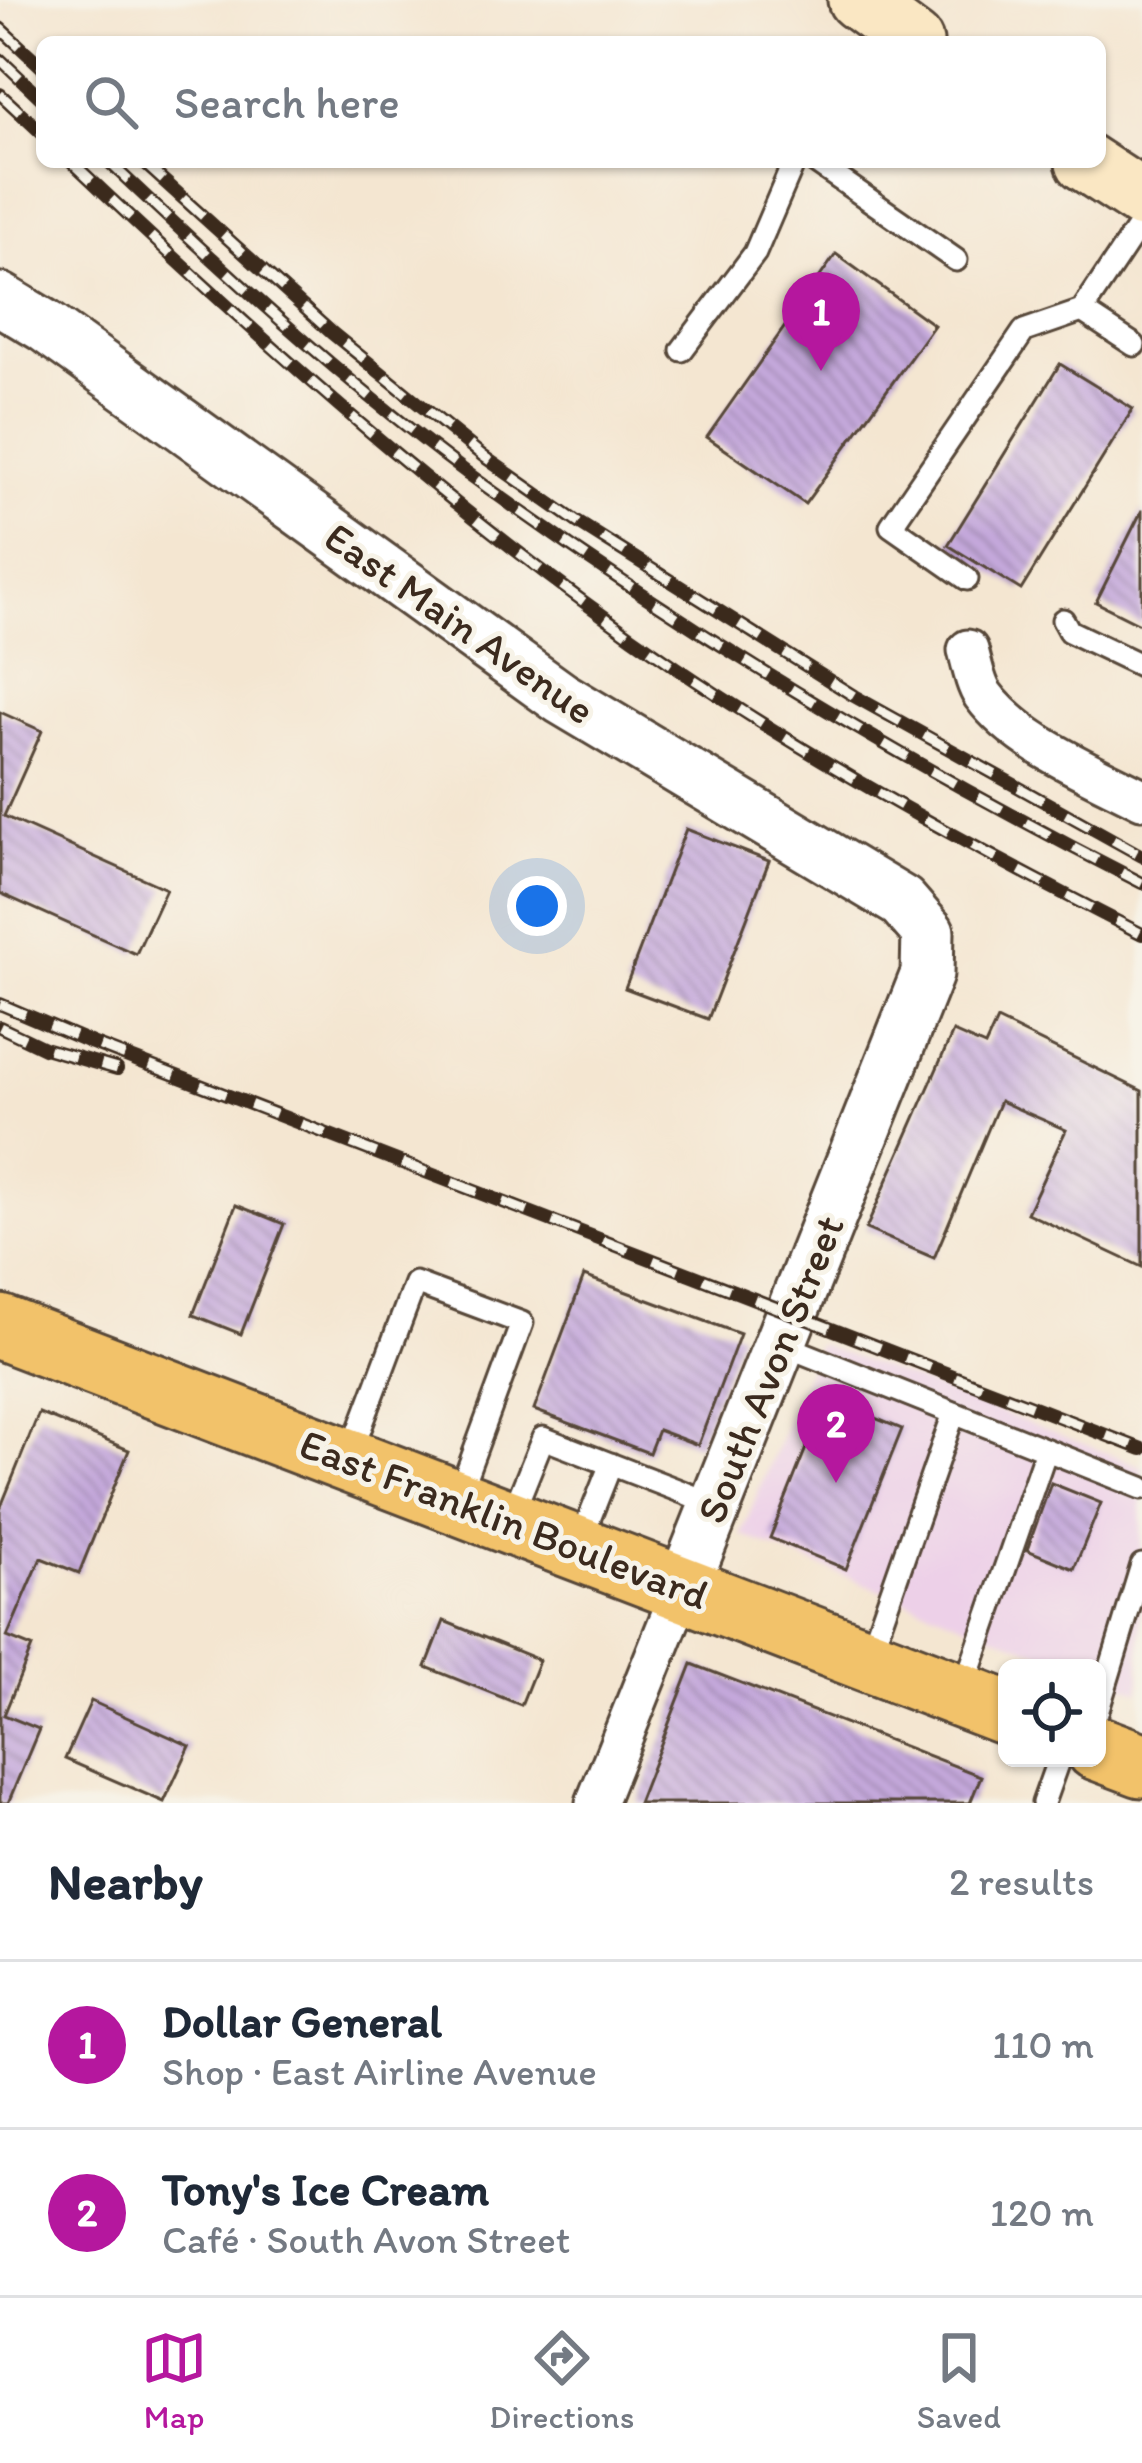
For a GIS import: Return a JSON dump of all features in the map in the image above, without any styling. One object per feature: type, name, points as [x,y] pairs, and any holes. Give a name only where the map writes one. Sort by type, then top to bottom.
[{"type":"main road","points":[[1094,168],[1142,199]]},
{"type":"main road","name":"East Franklin Boulevard","points":[[3,1335],[349,1459],[984,1704]]},
{"type":"main road","points":[[1106,1752],[1142,1766]]},
{"type":"street","name":"East Main Avenue","points":[[0,298],[561,698],[902,902],[928,932]]},
{"type":"street","points":[[968,650],[980,692],[997,710],[1074,763],[1142,799]]},
{"type":"street","name":"South Avon Street","points":[[596,1803],[927,974],[928,932]]},
{"type":"lane","points":[[682,350],[755,253],[791,168]]},
{"type":"lane","points":[[824,168],[956,260]]},
{"type":"lane","points":[[968,579],[891,526],[1024,331],[1082,311],[1142,221]]},
{"type":"lane","points":[[1082,311],[1134,345]]},
{"type":"lane","points":[[1063,620],[1069,631],[1142,666]]},
{"type":"lane","points":[[349,1459],[415,1283],[522,1323],[483,1511]]},
{"type":"lane","points":[[781,1344],[1142,1488]]},
{"type":"lane","points":[[868,1660],[954,1413]]},
{"type":"lane","points":[[483,1511],[543,1438],[717,1505]]},
{"type":"lane","points":[[984,1704],[1046,1450]]},
{"type":"lane","points":[[578,1548],[610,1464]]},
{"type":"lane","points":[[1106,1683],[1142,1565]]},
{"type":"lane","points":[[1042,1803],[1056,1767]]},
{"type":"shaded area","points":[[818,1344],[1142,1466],[1140,1692],[1106,1679],[1106,1659],[1056,1659],[741,1535]]},
{"type":"building","points":[[836,254],[934,325],[805,504],[707,437]]},
{"type":"building","points":[[1060,364],[1133,409],[1021,590],[948,545]]},
{"type":"building","points":[[1142,510],[1142,625],[1096,602]]},
{"type":"building","points":[[0,712],[42,731],[4,816],[166,889],[136,954],[0,893]]},
{"type":"building","points":[[686,829],[769,861],[708,1019],[625,988]]},
{"type":"building","points":[[997,1020],[1142,1091],[1142,1267],[1027,1213],[1066,1130],[1000,1101],[934,1258],[866,1229],[953,1032],[985,1046]]},
{"type":"building","points":[[236,1205],[284,1224],[241,1334],[193,1315]]},
{"type":"building","points":[[584,1276],[740,1334],[698,1445],[658,1430],[649,1453],[534,1410]]},
{"type":"building","points":[[826,1398],[902,1429],[846,1569],[770,1538]]},
{"type":"building","points":[[39,1413],[129,1450],[79,1573],[41,1558],[7,1637],[32,1647],[4,1715],[39,1729],[8,1803],[0,1803],[0,1509]]},
{"type":"building","points":[[1051,1483],[1101,1503],[1074,1569],[1027,1550]]},
{"type":"building","points":[[444,1621],[539,1660],[521,1705],[426,1667]]},
{"type":"building","points":[[692,1664],[981,1776],[970,1803],[638,1803]]},
{"type":"building","points":[[91,1701],[190,1746],[164,1802],[65,1759]]},
{"type":"railway","points":[[0,28],[36,61]]},
{"type":"railway","points":[[0,59],[36,93]]},
{"type":"railway","points":[[0,94],[36,127]]},
{"type":"railway","points":[[78,168],[365,427],[596,611],[733,705],[847,775],[1142,934]]},
{"type":"railway","points":[[115,168],[328,361],[419,436],[546,529],[711,639],[881,742],[1142,883]]},
{"type":"railway","points":[[150,168],[332,333],[483,456],[577,522],[854,696],[1142,856]]},
{"type":"railway","points":[[0,1004],[1142,1449]]},
{"type":"railway","points":[[0,1027],[44,1048],[117,1069]]},
{"type":"place","name":"Dollar General","points":[[821,371]]},
{"type":"place","name":"Tony's Ice Cream","points":[[836,1483]]}]
